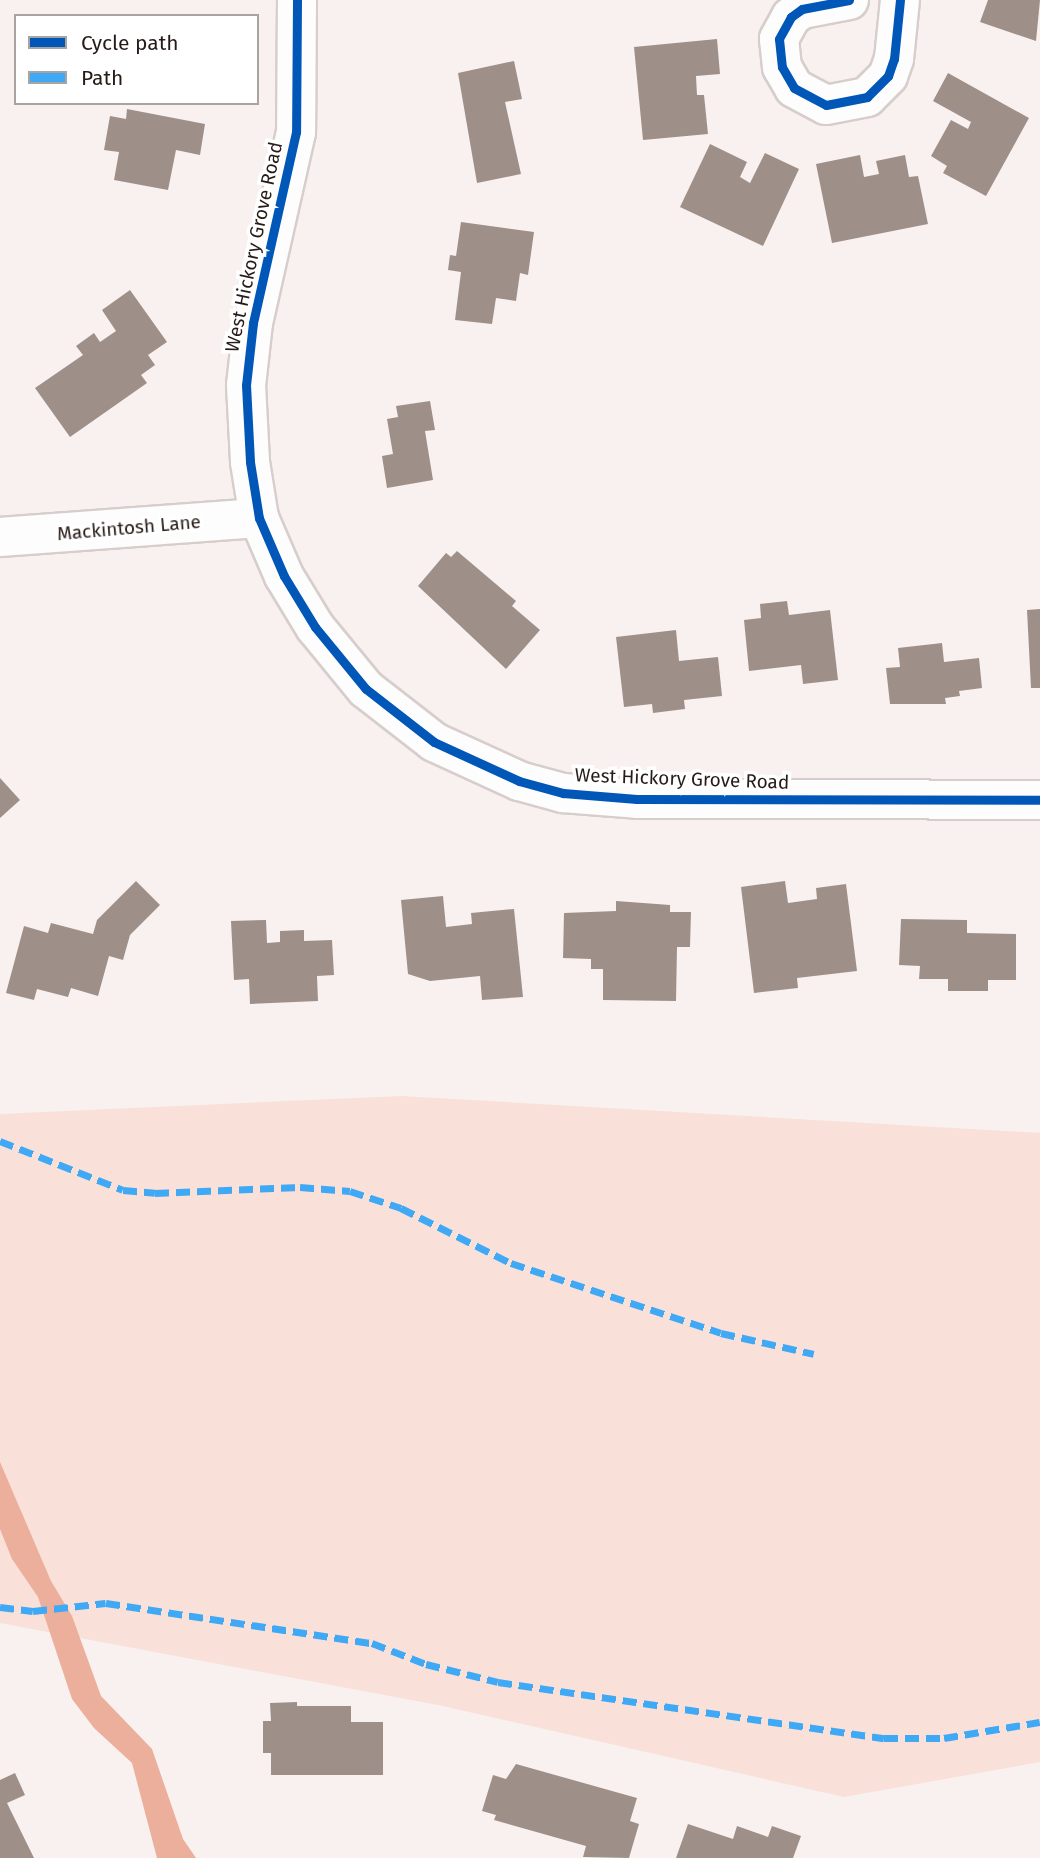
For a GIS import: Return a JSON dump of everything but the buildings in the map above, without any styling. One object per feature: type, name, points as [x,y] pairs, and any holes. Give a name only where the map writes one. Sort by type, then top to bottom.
[{"type":"street","name":"West Hickory Grove Road","points":[[297,0],[296,132],[253,323],[246,385],[250,462],[259,518],[285,576],[315,627],[366,689],[434,742],[519,781],[598,798],[1040,800]]},
{"type":"street","points":[[849,0],[802,9],[791,17],[779,38],[782,67],[794,88],[827,105],[867,97],[888,76],[894,59],[900,0]]},
{"type":"street","name":"Mackintosh Lane","points":[[0,537],[259,518]]},
{"type":"shaded area","points":[[401,1096],[1040,1133],[1040,1762],[844,1797],[438,1705],[0,1623],[0,1114]]},
{"type":"shaded area","points":[[0,1462],[51,1581],[72,1616],[101,1696],[152,1749],[183,1839],[196,1858],[157,1858],[132,1763],[94,1728],[72,1699],[38,1597],[12,1559],[0,1529]]},
{"type":"marked path","points":[[0,1141],[123,1190],[155,1193],[300,1187],[350,1191],[401,1208],[511,1263],[721,1333],[814,1354]]},
{"type":"marked path","points":[[0,1607],[33,1611],[106,1603],[372,1643],[426,1664],[498,1682],[884,1738],[944,1738],[1040,1722]]},
{"type":"cycle path","points":[[297,0],[296,132],[253,323],[246,385],[250,462],[259,518],[284,576],[315,627],[366,689],[434,742],[519,781],[563,793],[637,799],[1040,800]]},
{"type":"cycle path","points":[[849,0],[802,9],[791,17],[779,39],[782,67],[794,88],[826,105],[867,97],[888,76],[894,59],[900,0]]}]
